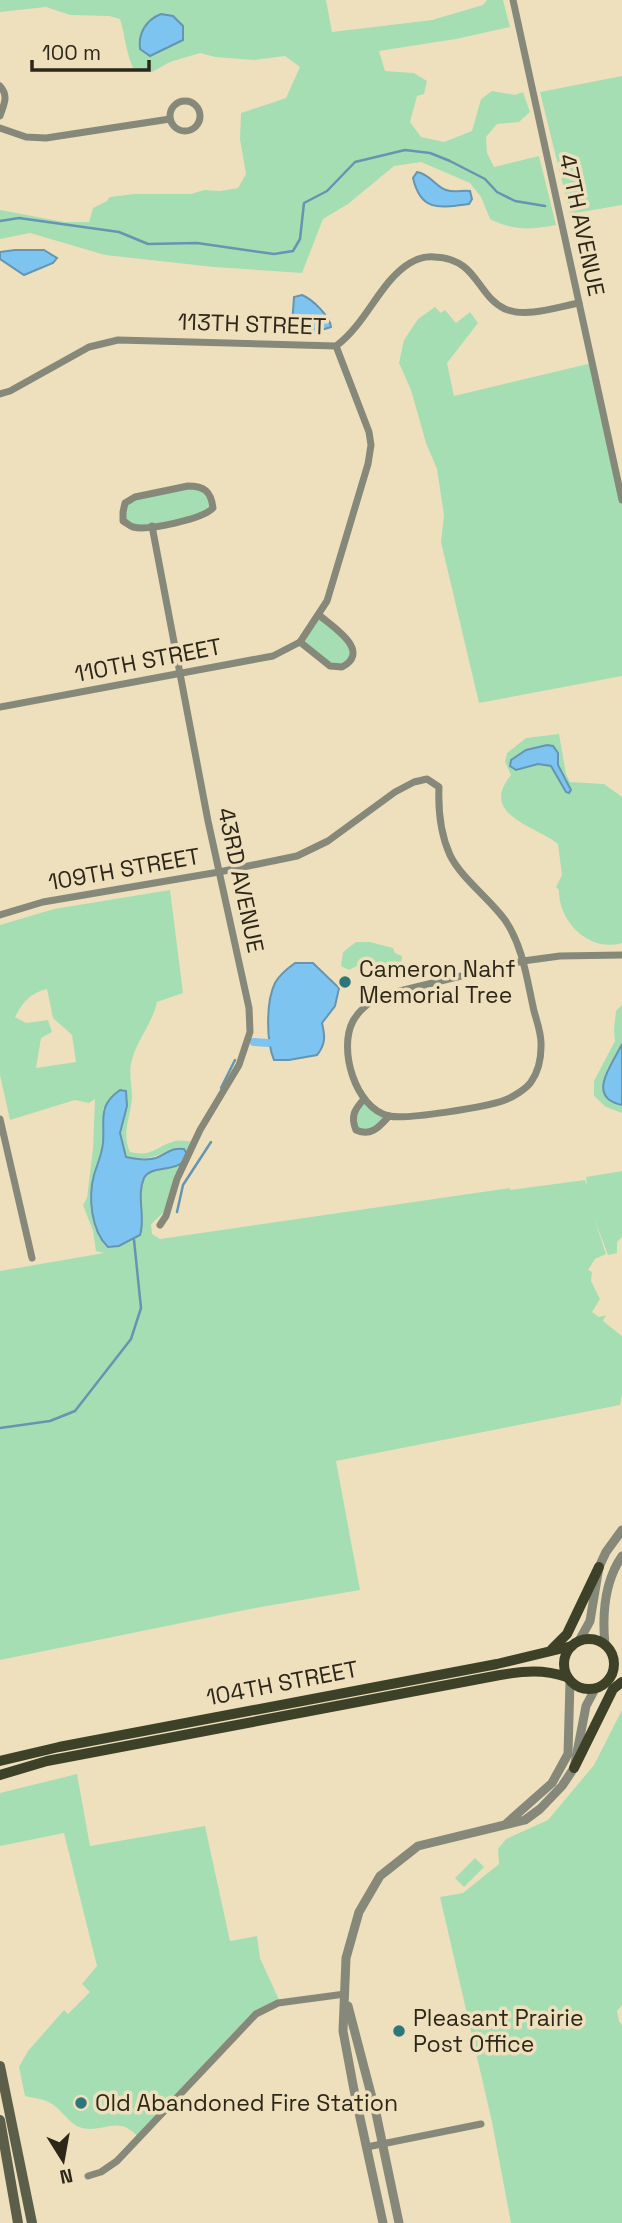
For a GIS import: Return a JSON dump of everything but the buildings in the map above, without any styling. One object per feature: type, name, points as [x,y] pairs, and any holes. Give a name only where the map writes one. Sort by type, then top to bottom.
[{"type":"main road","points":[[550,1650],[567,1634],[600,1567]]},
{"type":"main road","points":[[622,1652],[592,1640],[575,1644],[564,1660],[568,1679],[582,1688],[598,1688],[622,1682]]},
{"type":"main road","name":"104TH STREET","points":[[0,1761],[58,1747],[497,1664],[575,1644]]},
{"type":"main road","points":[[598,1688],[612,1674],[614,1666],[613,1657],[606,1646]]},
{"type":"main road","name":"104TH STREET","points":[[0,1775],[47,1761],[529,1670],[552,1672],[568,1679]]},
{"type":"main road","points":[[574,1768],[613,1689],[622,1682]]},
{"type":"main road","points":[[0,2066],[32,2223]]},
{"type":"main road","points":[[0,2120],[18,2223]]},
{"type":"street","name":"47TH AVENUE","points":[[513,0],[622,500]]},
{"type":"street","points":[[0,86],[6,92],[6,100],[0,116]]},
{"type":"street","points":[[179,102],[189,102],[200,112],[199,122],[188,131],[174,127],[170,119],[172,109],[179,102]]},
{"type":"street","points":[[0,128],[26,137],[46,138],[170,119]]},
{"type":"street","name":"113TH STREET","points":[[0,394],[10,391],[89,346],[117,340],[336,346],[362,322],[398,272],[421,258],[446,257],[456,261],[479,281],[493,301],[506,309],[533,311],[579,303]]},
{"type":"street","name":"110TH STREET","points":[[0,705],[273,656],[300,642],[327,601],[368,464],[371,445],[369,432],[336,346]]},
{"type":"street","points":[[188,486],[206,489],[212,499],[213,508],[208,513],[193,519],[152,526],[133,527],[123,521],[125,503],[135,497],[188,486]]},
{"type":"street","name":"43RD AVENUE","points":[[152,526],[179,675],[249,1008],[250,1032],[239,1065],[201,1128],[160,1225]]},
{"type":"street","points":[[300,642],[330,666],[342,667],[353,658],[355,652],[351,643],[319,615]]},
{"type":"street","name":"109TH STREET","points":[[0,915],[43,902],[297,856],[328,841],[395,792],[414,782],[427,779],[439,787],[438,814],[451,857],[503,918],[514,935],[523,961]]},
{"type":"street","points":[[523,961],[542,1044],[540,1064],[530,1084],[506,1100],[423,1116],[389,1116],[364,1099],[355,1082],[348,1058],[348,1035],[353,1020],[379,996],[523,961],[560,956],[622,956]]},
{"type":"street","points":[[364,1099],[355,1109],[352,1121],[356,1130],[364,1134],[373,1132],[389,1116]]},
{"type":"street","points":[[0,1119],[32,1258]]},
{"type":"street","points":[[575,1644],[590,1621],[600,1567],[606,1552],[622,1530]]},
{"type":"street","points":[[606,1646],[603,1623],[606,1594],[622,1556]]},
{"type":"street","points":[[503,1826],[552,1783],[568,1754],[568,1679]]},
{"type":"street","points":[[383,2223],[344,2031],[346,1958],[359,1912],[380,1875],[418,1846],[525,1820],[540,1809],[562,1786],[574,1768],[586,1706],[598,1688]]},
{"type":"street","points":[[345,1994],[383,2144],[399,2223]]},
{"type":"street","points":[[88,2176],[101,2172],[117,2161],[256,2014],[278,2003],[345,1994]]},
{"type":"street","points":[[367,2147],[481,2124]]},
{"type":"green space","points":[[0,0],[326,0],[332,32],[432,20],[483,5],[487,0],[503,0],[510,27],[379,51],[385,71],[414,73],[427,81],[424,94],[417,96],[410,122],[421,137],[444,142],[472,131],[481,99],[492,91],[515,95],[523,92],[530,112],[519,122],[497,124],[486,137],[487,153],[494,167],[539,156],[556,225],[522,228],[507,226],[490,219],[481,197],[470,183],[421,162],[394,166],[348,204],[323,219],[302,273],[105,255],[30,233],[0,239],[0,210],[64,222],[89,222],[93,208],[110,197],[134,194],[191,194],[204,190],[238,188],[246,174],[240,139],[241,113],[286,98],[300,67],[285,56],[254,60],[200,53],[170,62],[152,72],[133,68],[120,19],[109,16],[70,15],[46,7],[0,12]]},
{"type":"green space","points":[[622,76],[622,205],[570,214],[540,92]]},
{"type":"green space","points":[[435,307],[441,313],[445,310],[456,323],[470,312],[478,323],[447,363],[454,396],[592,363],[622,500],[622,676],[479,703],[441,542],[444,515],[437,469],[426,443],[411,390],[399,363],[404,340],[418,319]]},
{"type":"green space","points":[[188,486],[206,489],[213,508],[193,519],[133,527],[123,521],[125,503]]},
{"type":"green space","points":[[319,615],[351,643],[355,654],[336,667],[300,642]]},
{"type":"green space","points":[[559,734],[566,774],[570,782],[604,784],[622,797],[622,943],[610,945],[587,939],[570,923],[556,887],[562,875],[558,844],[514,818],[501,800],[503,789],[511,775],[505,762],[507,753],[526,738]]},
{"type":"green space","points":[[170,890],[183,993],[157,1002],[136,1048],[130,1068],[132,1097],[126,1138],[130,1152],[137,1153],[148,1153],[175,1141],[195,1142],[188,1156],[174,1148],[151,1157],[126,1157],[120,1133],[127,1106],[103,1108],[103,1145],[99,1161],[94,1226],[108,1247],[132,1241],[137,1235],[141,1220],[144,1177],[151,1172],[185,1163],[165,1211],[151,1224],[152,1234],[160,1239],[510,1188],[585,1180],[587,1185],[586,1177],[622,1171],[622,1237],[617,1242],[617,1253],[608,1255],[594,1218],[606,1254],[595,1259],[588,1270],[592,1272],[591,1281],[600,1299],[592,1312],[599,1317],[606,1315],[603,1321],[622,1336],[622,1394],[620,1405],[336,1461],[360,1590],[250,1609],[0,1660],[0,1271],[104,1253],[96,1251],[93,1231],[83,1205],[87,1198],[93,1149],[95,1099],[89,1103],[75,1100],[10,1120],[0,1075],[0,925],[54,909]],"holes":[[[47,989],[53,1018],[72,1035],[76,1062],[36,1068],[41,1038],[52,1032],[48,1020],[26,1023],[15,1017],[28,999]]]},
{"type":"green space","points":[[356,942],[370,942],[393,948],[395,953],[402,956],[401,967],[359,965],[349,970],[341,966],[343,952]]},
{"type":"green space","points":[[622,1005],[622,1044],[607,1069],[615,1104],[622,1105],[622,1113],[606,1107],[594,1096],[594,1081],[615,1041],[616,1011]]},
{"type":"green space","points":[[364,1099],[389,1116],[373,1132],[356,1130],[355,1109]]},
{"type":"green space","points":[[622,1710],[622,2005],[617,2011],[622,2025],[622,2223],[511,2223],[492,2122],[440,1897],[463,1893],[499,1864],[498,1849],[506,1839],[548,1820],[594,1765]]},
{"type":"green space","points":[[77,1774],[90,1846],[205,1826],[230,1941],[257,1936],[260,1958],[280,2002],[266,2007],[139,2138],[125,2127],[82,2128],[49,2102],[25,2096],[19,2067],[28,2051],[64,2010],[68,2014],[90,1992],[82,1984],[97,1966],[64,1833],[0,1846],[0,1793]]},
{"type":"green space","points":[[475,1858],[484,1867],[464,1887],[455,1878]]},
{"type":"water","points":[[161,14],[173,16],[183,26],[183,40],[150,56],[140,49],[140,38],[147,23]]},
{"type":"water","points":[[417,172],[446,190],[470,191],[472,199],[469,204],[449,206],[426,202],[416,189],[413,178]]},
{"type":"water","points":[[44,250],[57,258],[53,263],[24,275],[0,259],[0,252]]},
{"type":"water","points":[[302,295],[320,308],[331,327],[312,333],[294,331],[294,297]]},
{"type":"water","points":[[553,746],[558,753],[558,765],[571,790],[569,793],[551,766],[538,764],[516,770],[510,766],[511,760],[526,750]]},
{"type":"water","points":[[295,963],[313,963],[339,988],[335,1006],[322,1023],[324,1040],[317,1055],[274,1060],[268,1032],[270,1000],[277,980]]},
{"type":"water","points":[[622,1044],[622,1105],[611,1101],[605,1095],[603,1087],[608,1069]]},
{"type":"water","points":[[120,1090],[126,1091],[127,1106],[120,1133],[126,1157],[152,1159],[180,1149],[184,1149],[188,1156],[178,1165],[153,1171],[144,1178],[140,1235],[119,1246],[108,1247],[95,1223],[91,1193],[102,1147],[105,1108]]},
{"type":"waterway","points":[[0,221],[19,218],[119,232],[148,244],[197,243],[274,254],[293,251],[300,239],[304,203],[327,191],[355,162],[405,150],[430,153],[485,179],[497,192],[515,201],[545,206]]},
{"type":"waterway","points":[[254,1042],[268,1043]]},
{"type":"waterway","points":[[221,1088],[235,1060]]},
{"type":"waterway","points":[[177,1212],[183,1185],[211,1142]]},
{"type":"waterway","points":[[0,1428],[50,1421],[75,1411],[131,1339],[141,1308],[134,1240]]},
{"type":"place","name":"Cameron Nahf Memorial Tree","points":[[345,982]]},
{"type":"place","name":"Pleasant Prairie Post Office","points":[[399,2031]]},
{"type":"place","name":"Old Abandoned Fire Station","points":[[81,2103]]}]
